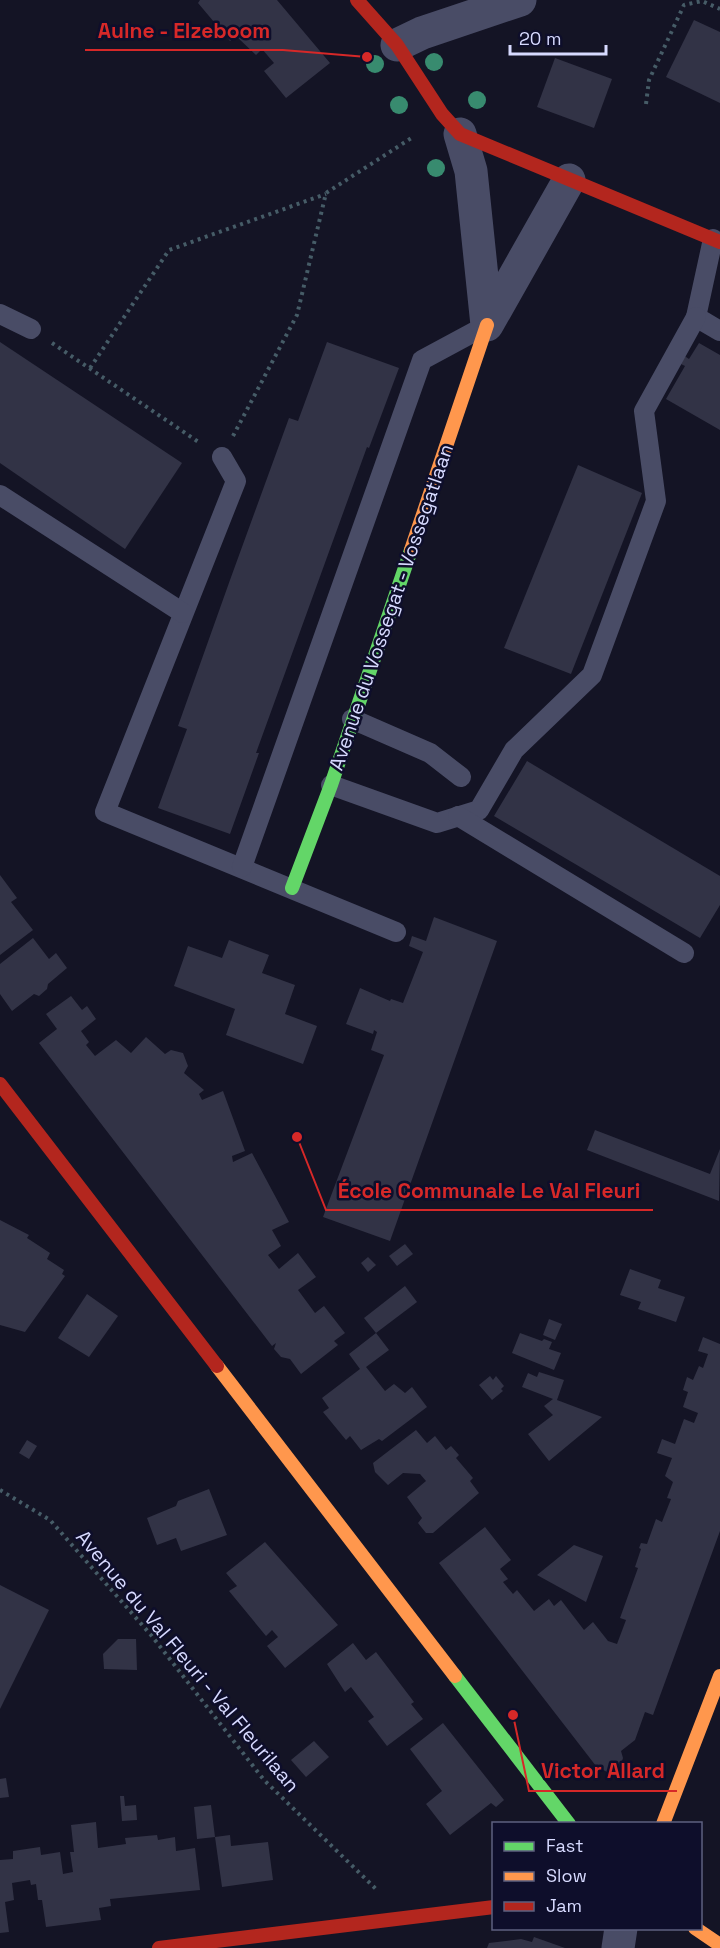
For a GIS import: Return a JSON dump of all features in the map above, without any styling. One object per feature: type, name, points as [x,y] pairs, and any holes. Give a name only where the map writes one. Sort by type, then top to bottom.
[{"type":"street","points":[[357,0],[397,45],[442,114],[460,134],[716,241]]},
{"type":"street","points":[[397,45],[422,33],[520,0]]},
{"type":"street","name":"Avenue du Vossegat - Vossegatlaan","points":[[460,134],[471,171],[488,325]]},
{"type":"street","name":"Avenue du Vossegat - Vossegatlaan","points":[[292,888],[331,785],[488,325],[569,180]]},
{"type":"street","points":[[0,1084],[567,1822]]},
{"type":"street","points":[[664,1822],[720,1676]]},
{"type":"street","points":[[159,1948],[492,1907]]},
{"type":"street","points":[[618,1948],[621,1930]]},
{"type":"street","points":[[696,1930],[720,1946]]},
{"type":"lane","points":[[331,785],[436,823],[479,810],[514,750],[592,675],[656,501],[644,411],[696,317],[716,241]]},
{"type":"lane","points":[[0,315],[31,329]]},
{"type":"lane","points":[[696,317],[720,331]]},
{"type":"lane","points":[[242,867],[422,360],[488,325]]},
{"type":"lane","points":[[222,457],[236,481],[105,812],[396,932]]},
{"type":"lane","points":[[0,495],[183,613]]},
{"type":"lane","points":[[352,719],[430,753],[461,777]]},
{"type":"lane","points":[[458,816],[684,953]]},
{"type":"path","points":[[646,104],[649,80],[684,5],[702,1],[720,9]]},
{"type":"path","points":[[90,368],[169,250],[326,193],[413,137]]},
{"type":"path","points":[[31,329],[222,457],[297,315],[326,193]]},
{"type":"path","name":"Avenue du Val Fleuri - Val Fleurilaan","points":[[0,1490],[50,1520],[151,1635],[264,1780],[375,1886],[383,1919]]},
{"type":"building","points":[[200,0],[277,0],[330,63],[286,98],[264,71],[274,63],[262,49],[256,55],[236,36],[230,41],[198,3]]},
{"type":"building","points":[[694,20],[720,32],[720,103],[666,77]]},
{"type":"building","points":[[555,58],[612,79],[594,128],[537,107]]},
{"type":"building","points":[[0,342],[182,463],[125,549],[0,463]]},
{"type":"building","points":[[327,342],[399,368],[369,448],[367,447],[256,753],[259,753],[230,834],[158,808],[187,729],[178,726],[230,580],[289,418],[298,421]]},
{"type":"building","points":[[699,343],[720,355],[720,430],[666,399],[685,366],[679,363],[683,355],[689,359]]},
{"type":"building","points":[[578,465],[642,493],[571,674],[504,648]]},
{"type":"building","points":[[527,761],[720,876],[720,905],[700,938],[494,816]]},
{"type":"building","points":[[0,875],[17,898],[11,902],[33,930],[0,955]]},
{"type":"building","points":[[434,917],[497,941],[390,1241],[323,1217],[384,1055],[371,1050],[377,1032],[374,1030],[373,1034],[346,1024],[360,988],[390,1001],[391,999],[403,1003],[423,952],[409,946],[412,936],[426,941]]},
{"type":"building","points":[[33,938],[49,959],[56,953],[67,968],[48,984],[47,989],[39,996],[34,994],[12,1011],[0,994],[0,964]]},
{"type":"building","points":[[229,940],[269,955],[262,973],[295,985],[285,1014],[317,1026],[303,1064],[226,1035],[235,1009],[174,986],[188,946],[222,958]]},
{"type":"building","points":[[71,996],[82,1010],[87,1006],[96,1019],[81,1031],[89,1042],[86,1045],[95,1056],[116,1040],[131,1053],[146,1037],[165,1054],[171,1050],[183,1053],[188,1066],[184,1073],[204,1090],[199,1094],[202,1100],[223,1091],[245,1151],[232,1156],[233,1162],[252,1153],[289,1222],[272,1230],[281,1246],[268,1255],[279,1269],[298,1253],[316,1277],[298,1290],[315,1313],[324,1306],[345,1333],[334,1341],[338,1345],[301,1374],[290,1359],[281,1357],[274,1349],[276,1343],[272,1346],[39,1043],[57,1029],[46,1014]]},
{"type":"building","points":[[595,1130],[710,1174],[720,1149],[719,1201],[587,1150]]},
{"type":"building","points":[[0,1220],[29,1235],[27,1238],[50,1253],[47,1259],[64,1270],[62,1274],[65,1276],[25,1332],[0,1325]]},
{"type":"building","points":[[405,1244],[413,1254],[397,1266],[389,1256]]},
{"type":"building","points":[[368,1257],[376,1265],[368,1272],[361,1263]]},
{"type":"building","points":[[630,1269],[661,1280],[658,1288],[685,1297],[676,1322],[638,1309],[641,1302],[620,1295]]},
{"type":"building","points":[[405,1286],[417,1302],[376,1333],[364,1318]]},
{"type":"building","points":[[87,1294],[118,1316],[89,1357],[58,1338]]},
{"type":"building","points":[[549,1319],[562,1324],[555,1340],[543,1335]]},
{"type":"building","points":[[376,1333],[389,1350],[366,1367],[385,1391],[394,1384],[405,1393],[412,1387],[427,1407],[382,1441],[379,1439],[361,1450],[350,1436],[346,1440],[323,1412],[329,1408],[322,1398],[360,1369],[349,1354]]},
{"type":"building","points":[[520,1333],[552,1342],[549,1349],[561,1353],[554,1370],[512,1353]]},
{"type":"building","points":[[703,1337],[720,1344],[720,1531],[653,1715],[645,1712],[635,1740],[621,1751],[623,1758],[620,1767],[607,1772],[596,1766],[439,1563],[485,1527],[511,1560],[500,1569],[508,1579],[503,1582],[513,1594],[517,1590],[534,1611],[549,1599],[554,1606],[561,1600],[584,1630],[593,1622],[608,1641],[617,1644],[626,1620],[620,1618],[638,1568],[635,1567],[641,1549],[639,1548],[641,1543],[647,1544],[656,1519],[662,1522],[671,1499],[667,1498],[673,1482],[665,1476],[672,1458],[657,1453],[662,1439],[675,1444],[684,1419],[694,1423],[698,1413],[683,1407],[688,1392],[683,1390],[687,1377],[693,1380],[699,1366],[703,1368],[708,1354],[698,1351]]},
{"type":"building","points":[[539,1372],[564,1380],[557,1400],[602,1417],[549,1461],[528,1434],[553,1415],[544,1406],[553,1399],[522,1387],[528,1373],[537,1377]]},
{"type":"building","points":[[490,1376],[493,1380],[496,1376],[504,1386],[501,1389],[503,1391],[492,1400],[479,1385]]},
{"type":"building","points":[[416,1430],[427,1443],[435,1436],[446,1450],[451,1446],[459,1455],[456,1458],[473,1478],[470,1481],[479,1493],[433,1533],[426,1533],[418,1523],[422,1518],[407,1497],[426,1481],[420,1474],[403,1473],[388,1485],[375,1472],[373,1463]]},
{"type":"building","points":[[27,1440],[37,1446],[29,1459],[19,1453]]},
{"type":"building","points":[[209,1489],[227,1535],[181,1551],[176,1538],[157,1545],[147,1518],[176,1506],[178,1501]]},
{"type":"building","points":[[265,1542],[338,1625],[285,1668],[267,1646],[278,1637],[272,1630],[266,1636],[229,1591],[237,1586],[226,1573]]},
{"type":"building","points":[[574,1545],[603,1556],[586,1602],[537,1575]]},
{"type":"building","points":[[0,1585],[49,1610],[0,1709]]},
{"type":"building","points":[[118,1639],[136,1639],[137,1670],[104,1669],[103,1654]]},
{"type":"building","points":[[353,1643],[366,1660],[376,1652],[414,1702],[411,1704],[423,1719],[387,1746],[368,1721],[374,1717],[351,1687],[345,1692],[327,1664]]},
{"type":"building","points":[[443,1723],[504,1800],[496,1807],[491,1803],[450,1835],[426,1804],[442,1791],[410,1749]]},
{"type":"building","points":[[314,1741],[329,1757],[306,1777],[291,1760]]},
{"type":"building","points":[[6,1778],[9,1797],[0,1798],[0,1779]]},
{"type":"building","points":[[120,1796],[124,1796],[125,1806],[136,1805],[137,1820],[122,1821]]},
{"type":"building","points":[[211,1805],[215,1837],[197,1839],[194,1807]]},
{"type":"building","points":[[96,1822],[98,1848],[126,1844],[125,1838],[157,1835],[158,1840],[175,1837],[176,1851],[195,1848],[200,1890],[110,1899],[111,1906],[99,1908],[101,1920],[46,1927],[42,1900],[38,1900],[36,1884],[31,1885],[30,1880],[12,1883],[14,1900],[5,1902],[9,1932],[0,1933],[0,1860],[13,1859],[13,1851],[40,1847],[41,1855],[60,1852],[63,1874],[73,1872],[70,1852],[74,1852],[71,1825]]},
{"type":"building","points":[[230,1835],[231,1846],[268,1842],[273,1880],[222,1887],[215,1837]]},
{"type":"building","points":[[534,1937],[565,1948],[487,1948],[489,1943],[521,1939],[532,1942]]},
{"type":"traffic: fast","points":[[292,888],[331,785],[411,550]]},
{"type":"traffic: fast","points":[[455,1676],[567,1822]]},
{"type":"traffic: slow","points":[[411,550],[487,325]]},
{"type":"traffic: slow","points":[[217,1366],[455,1676]]},
{"type":"traffic: slow","points":[[664,1822],[720,1676]]},
{"type":"traffic: slow","points":[[698,1930],[720,1945]]},
{"type":"traffic: jam","points":[[357,0],[397,45],[442,114],[460,134],[720,242]]},
{"type":"traffic: jam","points":[[0,1084],[217,1366]]},
{"type":"traffic: jam","points":[[159,1948],[492,1907]]},
{"type":"place","name":"Aulne - Elzeboom","points":[[367,57]]},
{"type":"place","name":"École Communale Le Val Fleuri","points":[[297,1137]]},
{"type":"place","name":"Victor Allard","points":[[513,1715]]}]
